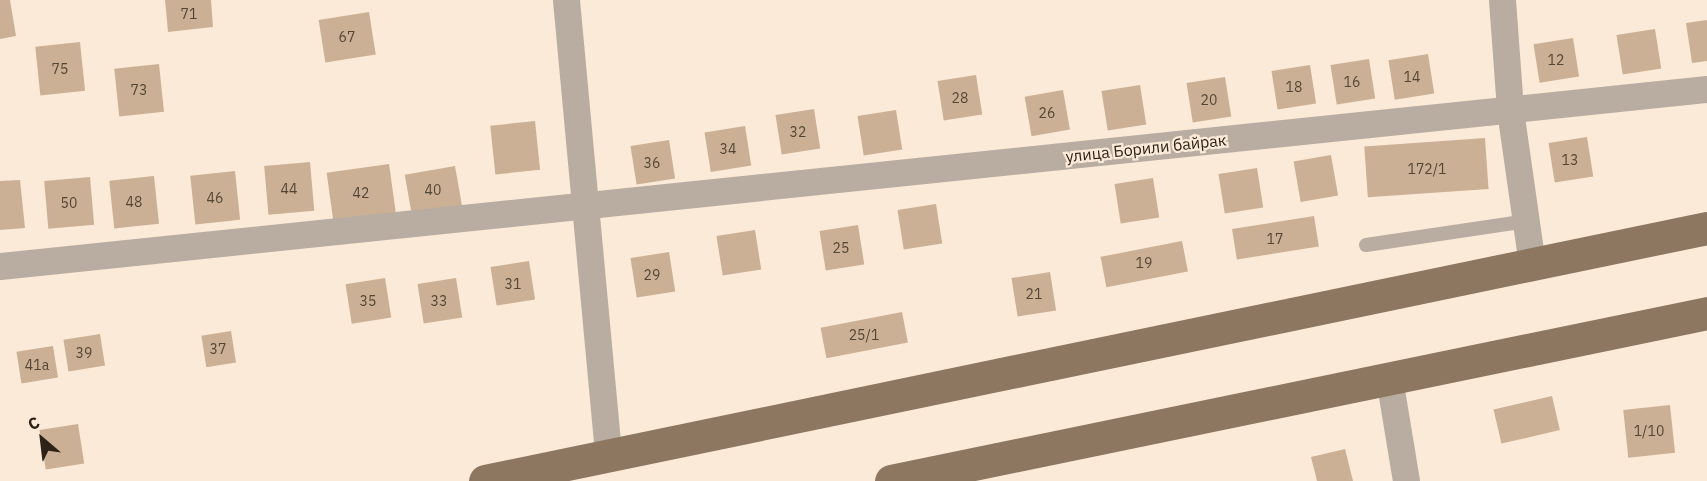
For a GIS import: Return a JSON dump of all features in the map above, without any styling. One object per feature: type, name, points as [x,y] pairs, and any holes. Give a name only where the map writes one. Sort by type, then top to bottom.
[{"type":"main road","points":[[485,481],[1707,228]]},
{"type":"main road","points":[[891,481],[1707,313]]},
{"type":"street","points":[[566,0],[608,455]]},
{"type":"street","points":[[1502,0],[1510,111],[1532,264]]},
{"type":"street","name":"улица Борили байрак","points":[[0,266],[1707,89]]},
{"type":"street","points":[[1389,378],[1406,481]]},
{"type":"lane","points":[[1366,245],[1526,221]]},
{"type":"building","points":[[0,0],[10,0],[16,36],[0,39]]},
{"type":"building","points":[[165,0],[211,0],[213,27],[168,32]]},
{"type":"building","points":[[369,12],[376,54],[325,62],[319,20]]},
{"type":"building","points":[[1707,20],[1707,61],[1692,63],[1686,23]]},
{"type":"building","points":[[1655,29],[1661,69],[1623,75],[1616,35]]},
{"type":"building","points":[[1573,38],[1579,77],[1540,83],[1533,44]]},
{"type":"building","points":[[80,42],[85,91],[40,95],[35,47]]},
{"type":"building","points":[[1428,54],[1434,94],[1395,100],[1388,60]]},
{"type":"building","points":[[1369,59],[1375,99],[1337,105],[1330,65]]},
{"type":"building","points":[[159,64],[164,112],[119,116],[114,69]]},
{"type":"building","points":[[1310,65],[1316,104],[1278,110],[1271,71]]},
{"type":"building","points":[[976,75],[982,115],[944,121],[937,81]]},
{"type":"building","points":[[1225,77],[1231,117],[1193,123],[1186,83]]},
{"type":"building","points":[[1140,85],[1146,125],[1108,131],[1101,91]]},
{"type":"building","points":[[1063,90],[1070,129],[1032,136],[1025,97]]},
{"type":"building","points":[[814,109],[820,149],[782,155],[775,115]]},
{"type":"building","points":[[896,110],[902,150],[864,156],[857,116]]},
{"type":"building","points":[[535,121],[540,170],[495,174],[490,126]]},
{"type":"building","points":[[745,126],[751,166],[711,172],[705,132]]},
{"type":"building","points":[[1587,137],[1593,177],[1555,183],[1548,143]]},
{"type":"building","points":[[1485,138],[1489,189],[1368,197],[1364,146]]},
{"type":"building","points":[[669,140],[675,179],[637,185],[630,146]]},
{"type":"building","points":[[1331,155],[1338,195],[1301,202],[1294,162]]},
{"type":"building","points":[[310,162],[314,211],[268,215],[264,166]]},
{"type":"building","points":[[389,164],[396,213],[333,221],[327,173]]},
{"type":"building","points":[[455,166],[462,207],[412,216],[405,175]]},
{"type":"building","points":[[1257,168],[1263,208],[1225,214],[1218,174]]},
{"type":"building","points":[[235,171],[240,220],[195,224],[190,176]]},
{"type":"building","points":[[154,176],[159,224],[114,228],[109,181]]},
{"type":"building","points":[[90,177],[94,225],[48,229],[44,181]]},
{"type":"building","points":[[1153,178],[1159,218],[1121,224],[1114,184]]},
{"type":"building","points":[[20,180],[25,228],[0,230],[0,181]]},
{"type":"building","points":[[936,204],[942,244],[904,250],[897,210]]},
{"type":"building","points":[[1314,216],[1319,247],[1237,260],[1232,229]]},
{"type":"building","points":[[858,225],[864,265],[826,271],[819,231]]},
{"type":"building","points":[[755,230],[761,270],[723,276],[716,236]]},
{"type":"building","points":[[1182,241],[1188,271],[1106,287],[1101,257]]},
{"type":"building","points":[[669,252],[675,292],[637,298],[630,258]]},
{"type":"building","points":[[529,261],[535,300],[497,306],[490,267]]},
{"type":"building","points":[[1050,272],[1056,311],[1018,317],[1011,278]]},
{"type":"building","points":[[385,278],[391,318],[352,324],[345,284]]},
{"type":"building","points":[[456,278],[462,318],[424,324],[417,284]]},
{"type":"building","points":[[902,312],[908,342],[826,358],[821,328]]},
{"type":"building","points":[[231,331],[236,363],[206,367],[201,336]]},
{"type":"building","points":[[100,334],[105,366],[68,371],[63,340]]},
{"type":"building","points":[[53,346],[58,378],[21,383],[16,352]]},
{"type":"building","points":[[1552,396],[1560,430],[1501,444],[1494,409]]},
{"type":"building","points":[[1670,405],[1675,453],[1628,458],[1623,410]]},
{"type":"building","points":[[78,424],[84,464],[46,470],[39,430]]},
{"type":"building","points":[[1345,449],[1353,481],[1317,481],[1311,457]]}]
